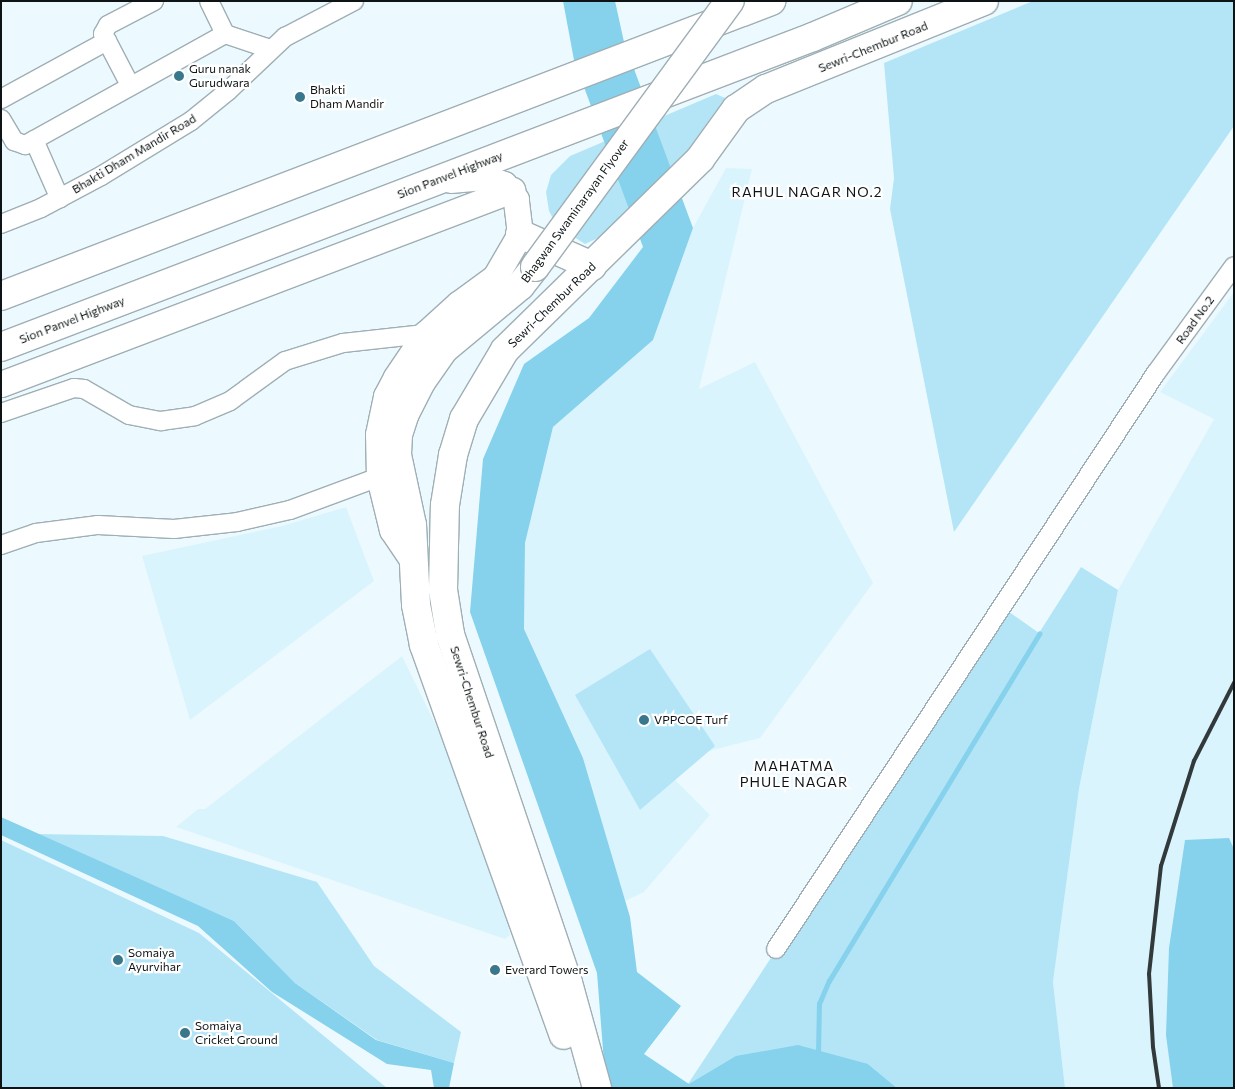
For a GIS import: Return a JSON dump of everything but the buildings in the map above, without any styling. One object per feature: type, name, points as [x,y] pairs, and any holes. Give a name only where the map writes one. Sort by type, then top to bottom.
[{"type":"main road","name":"Bhagwan Swaminarayan Flyover","points":[[564,1004],[435,680],[416,605],[412,561],[412,525],[397,454],[398,436],[405,413],[421,382],[444,349],[513,292],[535,267],[730,1]]},
{"type":"main road","points":[[1,296],[771,1]]},
{"type":"main road","name":"Sion Panvel Highway","points":[[1,347],[814,37],[898,1]]},
{"type":"main road","name":"Sewri-Chembur Road","points":[[596,1088],[564,1004],[450,634],[444,590],[444,545],[453,455],[464,419],[482,384],[505,350],[700,159],[736,109],[766,89],[984,1]]},
{"type":"main road","points":[[736,109],[776,68],[814,37]]},
{"type":"main road","points":[[520,234],[592,266]]},
{"type":"main road","points":[[564,1004],[579,1088]]},
{"type":"street","points":[[130,85],[103,34],[108,25],[154,1]]},
{"type":"street","points":[[209,1],[225,34],[270,49]]},
{"type":"street","name":"Bhakti Dham Mandir Road","points":[[1,224],[60,198],[191,120],[228,91],[270,49],[285,37],[354,1]]},
{"type":"street","points":[[1,119],[18,145],[34,140],[130,85],[225,34]]},
{"type":"street","points":[[1,99],[106,41]]},
{"type":"street","points":[[34,140],[60,198]]},
{"type":"street","points":[[412,561],[392,530],[380,477],[377,455],[381,412],[396,377],[425,334],[458,304],[495,277],[520,234],[516,199],[512,190],[496,180],[484,178],[435,181]]},
{"type":"street","points":[[1,384],[512,190]]},
{"type":"street","name":"Road No.2","points":[[776,949],[1156,373],[1234,266]]},
{"type":"street","points":[[1,413],[74,388],[84,389],[129,415],[161,421],[195,416],[230,401],[285,361],[343,343],[425,334]]},
{"type":"street","points":[[1,545],[36,533],[98,525],[174,529],[237,522],[290,510],[380,477]]},
{"type":"shaded area","points":[[563,1],[615,1],[624,42],[693,228],[653,340],[553,427],[525,543],[524,629],[583,758],[630,917],[637,972],[681,1006],[644,1054],[689,1084],[736,1056],[798,1045],[868,1064],[897,1088],[606,1088],[597,973],[470,612],[483,459],[524,364],[589,318],[643,247],[574,60]]},
{"type":"shaded area","points":[[1033,1],[1234,1],[1234,126],[954,532],[890,209],[894,178],[884,63]]},
{"type":"shaded area","points":[[716,94],[725,98],[680,161],[611,232],[585,244],[557,226],[549,211],[546,192],[551,175],[570,156]]},
{"type":"shaded area","points":[[726,168],[752,169],[699,389],[755,362],[873,583],[760,738],[697,754],[675,780],[710,815],[644,892],[625,901],[583,758],[524,629],[525,543],[553,427],[653,340],[693,228]]},
{"type":"shaded area","points":[[1234,292],[1234,1088],[1065,1088],[1053,982],[1079,789],[1118,590],[1214,419],[1160,392]]},
{"type":"shaded area","points":[[346,507],[374,581],[190,720],[142,556],[282,526]]},
{"type":"shaded area","points":[[1081,567],[1118,590],[1079,789],[1053,982],[1065,1088],[897,1088],[868,1064],[686,1087],[1002,607],[1039,633]]},
{"type":"shaded area","name":"VPPCOE Turf","points":[[650,649],[715,746],[640,810],[575,695]]},
{"type":"shaded area","points":[[402,656],[450,754],[499,884],[510,935],[505,939],[176,827],[198,809],[205,809]]},
{"type":"shaded area","points":[[1,817],[234,921],[295,983],[376,1040],[454,1063],[449,1088],[434,1088],[431,1070],[387,1064],[272,992],[198,926],[1,835]]},
{"type":"shaded area","points":[[35,834],[163,836],[317,882],[374,966],[461,1032],[454,1063],[377,1040],[295,983],[234,921]]},
{"type":"shaded area","points":[[1229,838],[1234,849],[1234,1088],[1173,1088],[1166,1035],[1169,948],[1185,840]]},
{"type":"shaded area","name":"Somaiya Ayurvihar","points":[[1,840],[199,933],[387,1088],[1,1088]]},
{"type":"waterway","points":[[818,1054],[819,1004],[829,981],[1039,634]]},
{"type":"railway","points":[[1159,1088],[1153,1047],[1149,974],[1161,866],[1194,761],[1234,683]]},
{"type":"place","name":"Guru nanak Gurudwara","points":[[179,76]]},
{"type":"place","name":"Bhakti Dham Mandir","points":[[300,97]]},
{"type":"place","name":"VPPCOE Turf","points":[[644,720]]},
{"type":"place","name":"Somaiya Ayurvihar","points":[[118,960]]},
{"type":"place","name":"Everard Towers","points":[[495,970]]},
{"type":"place","name":"Somaiya Cricket Ground","points":[[185,1033]]},
{"type":"district","name":"RAHUL NAGAR NO.2","points":[[807,192]]},
{"type":"district","name":"MAHATMA PHULE NAGAR","points":[[794,774]]}]
